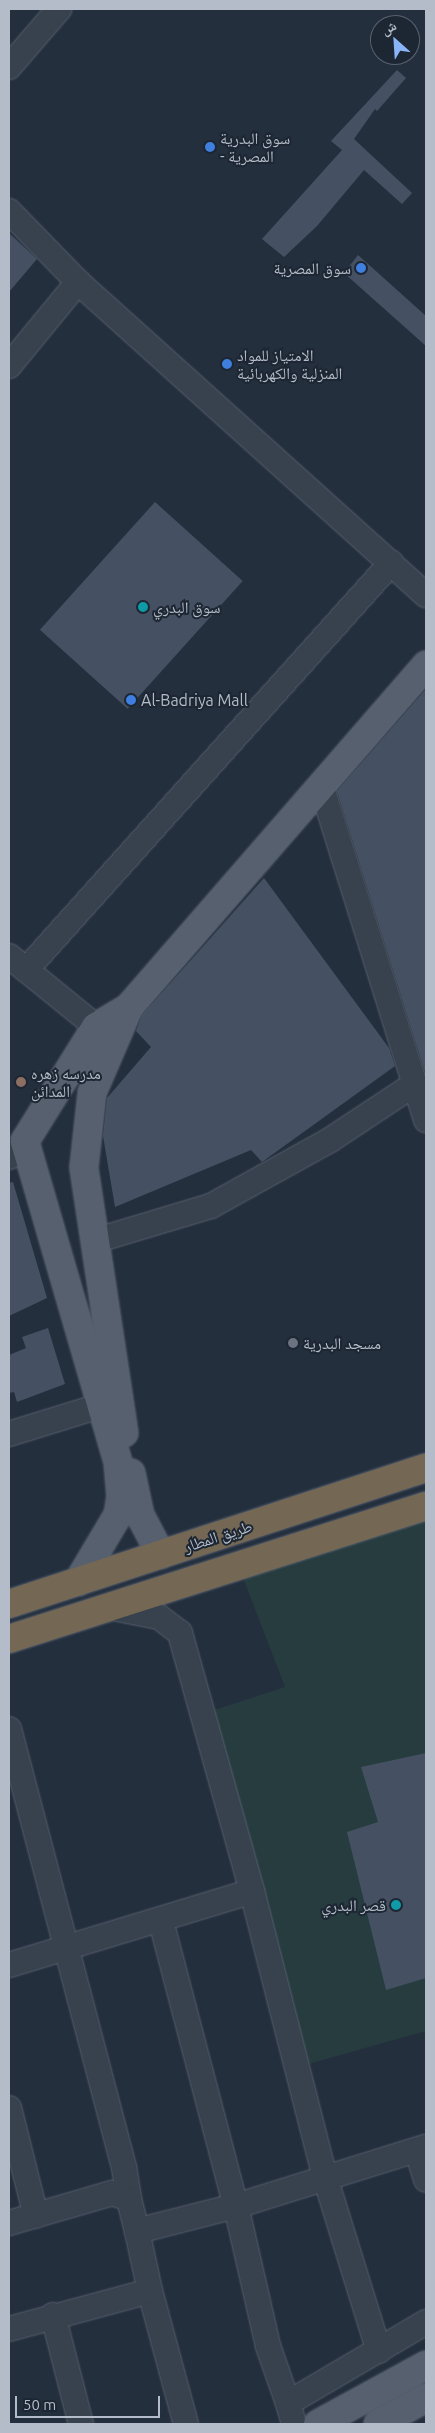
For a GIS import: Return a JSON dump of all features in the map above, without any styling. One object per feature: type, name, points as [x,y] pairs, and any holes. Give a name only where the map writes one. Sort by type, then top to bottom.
[{"type":"highway","name":"طريق المطار","points":[[9,1604],[426,1468]]},
{"type":"highway","name":"طريق المطار","points":[[9,1639],[426,1506]]},
{"type":"main road","points":[[160,1555],[136,1501],[110,1403],[17,1149],[129,1007],[322,788],[426,665]]},
{"type":"main road","points":[[78,1582],[111,1531],[121,1497],[94,1242],[84,1167],[85,1134],[92,1093],[106,1035]]},
{"type":"main road","points":[[318,2424],[426,2365]]},
{"type":"main road","points":[[378,2424],[426,2398]]},
{"type":"street","points":[[9,67],[59,9]]},
{"type":"street","points":[[9,211],[78,282],[426,595]]},
{"type":"street","points":[[9,366],[78,282]]},
{"type":"street","points":[[106,1035],[17,963],[391,563]]},
{"type":"street","points":[[322,788],[413,1085],[426,1120]]},
{"type":"street","points":[[94,1242],[210,1206],[330,1140],[413,1085]]},
{"type":"street","points":[[9,1434],[110,1403]]},
{"type":"street","points":[[108,1607],[160,1617],[180,1633],[252,1891],[324,2177],[380,2351]]},
{"type":"street","points":[[9,1729],[124,2166],[129,2199],[150,2291],[186,2424]]},
{"type":"street","points":[[9,1965],[160,1921],[252,1891]]},
{"type":"street","points":[[160,1921],[236,2206],[268,2346],[291,2413],[380,2351],[426,2322]]},
{"type":"street","points":[[9,2108],[36,2216]]},
{"type":"street","points":[[137,2231],[236,2206],[422,2148],[426,2180]]},
{"type":"street","points":[[9,2223],[106,2194],[122,2194],[129,2199]]},
{"type":"street","points":[[9,2329],[53,2315],[150,2291]]},
{"type":"street","points":[[53,2315],[81,2424]]},
{"type":"green space","points":[[426,1511],[426,2031],[301,2066],[205,1713],[285,1687],[240,1570]]},
{"type":"building","points":[[397,70],[406,78],[377,111],[375,109],[354,139],[412,193],[402,204],[364,170],[317,226],[284,257],[262,239],[342,150],[331,141]]},
{"type":"building","points":[[9,233],[37,259],[9,292]]},
{"type":"building","points":[[358,255],[426,316],[426,346],[344,273]]},
{"type":"building","name":"سوق البدري","points":[[155,502],[243,581],[128,709],[40,630]]},
{"type":"building","points":[[426,689],[426,1075],[337,791]]},
{"type":"building","points":[[264,878],[389,1048],[395,1066],[262,1162],[251,1150],[115,1207],[103,1136],[107,1098],[151,1047],[136,1031],[142,1015]]},
{"type":"building","points":[[13,1182],[47,1298],[9,1316],[9,1183]]},
{"type":"building","points":[[48,1328],[65,1384],[17,1402],[14,1392],[9,1393],[9,1355],[26,1348],[22,1337]]},
{"type":"building","name":"قصر البدري","points":[[426,1753],[426,1978],[386,1990],[347,1832],[378,1822],[361,1767]]},
{"type":"place","name":"سوق البدرية - المصرية","points":[[210,147]]},
{"type":"place","name":"سوق المصرية","points":[[361,268]]},
{"type":"place","name":"الامتياز للمواد المنزلية والكهربائية","points":[[227,364]]},
{"type":"place","name":"سوق البدري","points":[[143,607]]},
{"type":"place","name":"Al-Badriya Mall","points":[[131,700]]},
{"type":"place","name":"مدرسه زهره المدائن","points":[[21,1082]]},
{"type":"place","name":"مسجد البدرية","points":[[293,1343]]},
{"type":"place","name":"قصر البدري","points":[[396,1905]]}]
